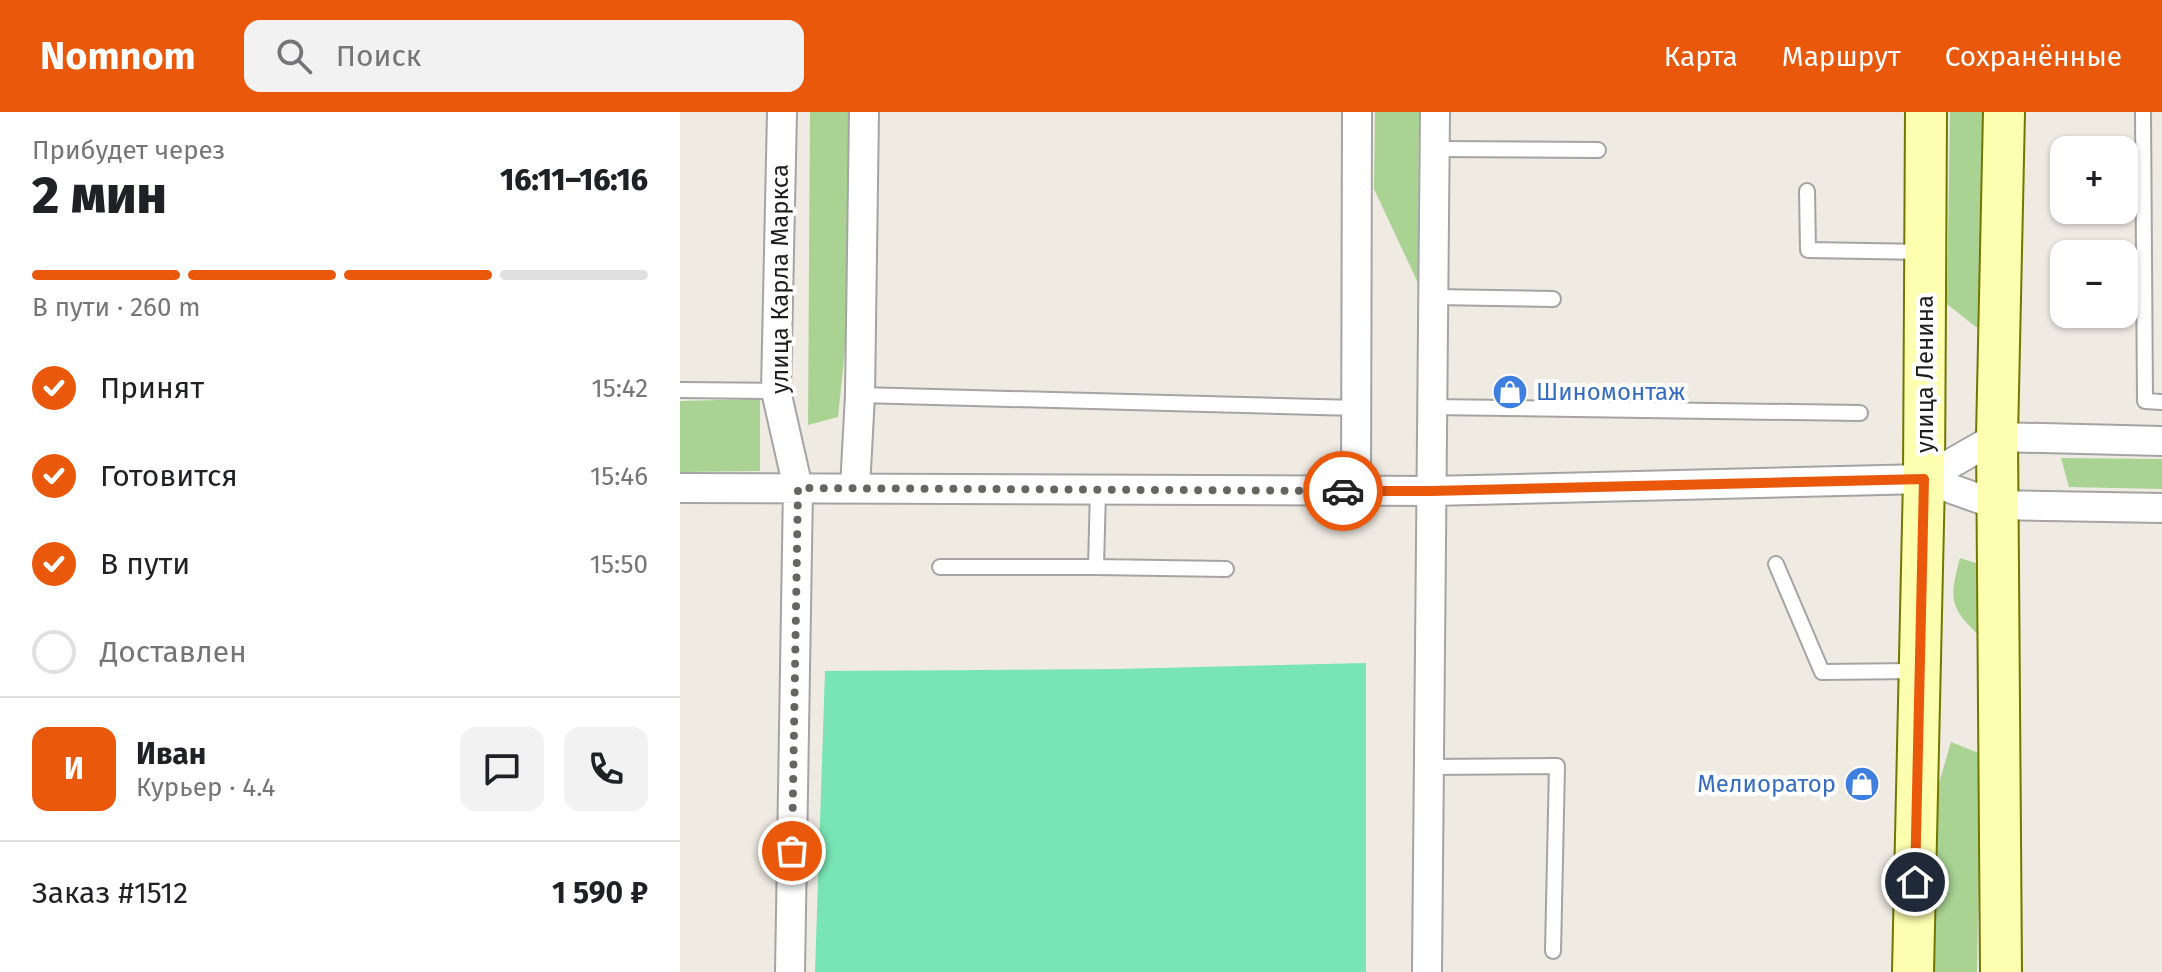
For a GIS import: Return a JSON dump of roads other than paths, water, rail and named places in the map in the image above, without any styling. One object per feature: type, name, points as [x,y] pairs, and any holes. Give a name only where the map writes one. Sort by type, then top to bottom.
[{"type":"street","name":"улица Карла Маркса","points":[[782,112],[776,391],[798,488],[790,972]]},
{"type":"street","points":[[855,488],[860,395],[864,112]]},
{"type":"street","points":[[1356,491],[1357,112]]},
{"type":"street","points":[[1427,972],[1435,112]]},
{"type":"street","name":"улица Ленина","points":[[1913,972],[1924,479],[1926,112]]},
{"type":"street","points":[[2001,972],[1997,437],[2004,112]]},
{"type":"street","points":[[1924,479],[1997,437],[2162,441]]},
{"type":"street","points":[[680,488],[1431,491],[1924,479],[1997,505],[2162,508]]},
{"type":"lane","points":[[2143,112],[2145,401],[2162,402]]},
{"type":"lane","points":[[1435,149],[1598,150]]},
{"type":"lane","points":[[1807,191],[1808,250],[1925,252]]},
{"type":"lane","points":[[1433,297],[1553,299]]},
{"type":"lane","points":[[680,390],[776,391]]},
{"type":"lane","points":[[860,395],[1357,408]]},
{"type":"lane","points":[[1432,407],[1860,413]]},
{"type":"lane","points":[[1096,567],[1098,490]]},
{"type":"lane","points":[[1776,564],[1822,672],[1920,671]]},
{"type":"lane","points":[[940,567],[1226,569]]},
{"type":"lane","points":[[1429,767],[1557,766],[1553,951]]},
{"type":"place","name":"Шиномонтаж","points":[[1510,392]]},
{"type":"place","name":"Мелиоратор","points":[[1862,784]]}]
